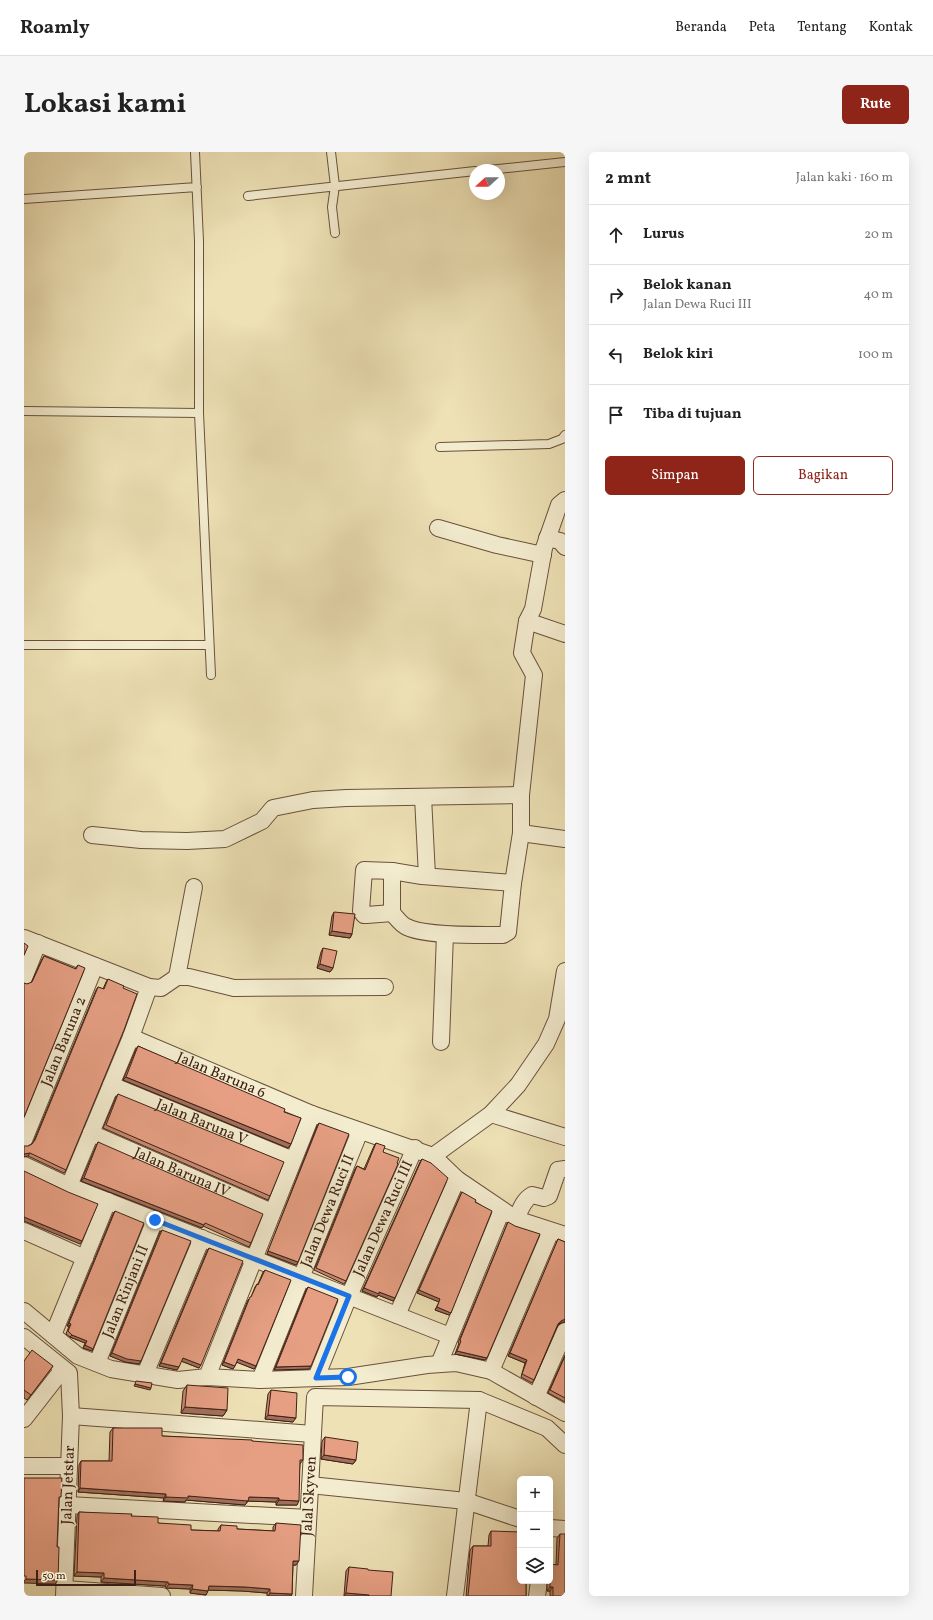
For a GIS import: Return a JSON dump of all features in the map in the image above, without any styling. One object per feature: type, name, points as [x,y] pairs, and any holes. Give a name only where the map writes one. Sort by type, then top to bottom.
[{"type":"street","points":[[392,871],[392,913],[404,926],[413,930],[445,934],[497,936],[508,932],[513,883],[521,833],[521,795],[534,675],[522,653],[527,621],[533,609],[547,538],[558,505],[565,500]]},
{"type":"street","points":[[438,528],[497,545],[543,554]]},
{"type":"street","points":[[547,538],[560,541],[565,546]]},
{"type":"street","points":[[527,621],[565,634]]},
{"type":"street","points":[[92,835],[141,840],[187,841],[225,839],[262,821],[273,808],[313,800],[423,796],[521,795]]},
{"type":"street","points":[[423,796],[427,876]]},
{"type":"street","points":[[521,833],[565,839]]},
{"type":"street","points":[[392,913],[367,916],[361,911],[363,870],[392,871],[427,876],[513,883]]},
{"type":"street","points":[[177,977],[194,887]]},
{"type":"street","points":[[441,1042],[445,934]]},
{"type":"street","points":[[24,978],[31,941],[149,987],[163,988],[177,977],[189,977],[234,988],[385,987]]},
{"type":"street","name":"Jalan Baruna 2","points":[[24,1140],[95,966]]},
{"type":"street","points":[[433,1156],[491,1114],[518,1086],[546,1044],[558,1018],[565,970]]},
{"type":"street","points":[[70,1186],[131,1037],[149,987]]},
{"type":"street","name":"Jalan Baruna 6","points":[[131,1037],[312,1114],[415,1148],[433,1156],[458,1179],[516,1219],[558,1233]]},
{"type":"street","name":"Jalan Baruna V","points":[[111,1085],[293,1160]]},
{"type":"street","points":[[207,1377],[253,1258],[312,1114]]},
{"type":"street","points":[[491,1114],[565,1137]]},
{"type":"street","name":"Jalan Dewa Ruci II","points":[[260,1380],[360,1131]]},
{"type":"street","name":"Jalan Baruna IV","points":[[91,1133],[272,1212]]},
{"type":"street","name":"Jalan Dewa Ruci III","points":[[316,1378],[349,1296],[415,1148]]},
{"type":"street","points":[[24,1165],[70,1186],[450,1336]]},
{"type":"street","points":[[516,1219],[529,1197],[532,1195],[544,1198],[549,1196],[558,1170],[565,1169]]},
{"type":"street","points":[[397,1315],[458,1179]]},
{"type":"street","points":[[53,1335],[108,1201]]},
{"type":"street","points":[[439,1364],[502,1210]]},
{"type":"street","name":"Jalan Rinjani II","points":[[97,1363],[155,1220]]},
{"type":"street","points":[[491,1371],[558,1233]]},
{"type":"street","points":[[26,1236],[85,1258]]},
{"type":"street","points":[[145,1374],[202,1238]]},
{"type":"street","points":[[24,1311],[78,1356],[111,1369],[178,1380],[207,1377],[260,1380],[348,1377],[456,1363],[491,1371],[565,1413]]},
{"type":"street","points":[[536,1397],[565,1331]]},
{"type":"street","points":[[24,1338],[66,1371],[24,1419]]},
{"type":"street","name":"Jalan Jetstar","points":[[65,1592],[71,1416],[66,1371]]},
{"type":"street","name":"Jalal Skyven","points":[[304,1596],[315,1396],[479,1400]]},
{"type":"street","points":[[455,1596],[479,1400],[548,1428],[565,1445]]},
{"type":"street","points":[[71,1416],[313,1434]]},
{"type":"street","points":[[24,1466],[70,1466]]},
{"type":"street","points":[[310,1485],[466,1501],[517,1518]]},
{"type":"street","points":[[68,1505],[308,1518]]},
{"type":"street","points":[[553,1528],[565,1529]]},
{"type":"street","points":[[537,1596],[539,1584]]},
{"type":"street","points":[[65,1592],[162,1596]]},
{"type":"lane","points":[[195,152],[197,188],[199,413],[211,675]]},
{"type":"lane","points":[[331,152],[335,186],[332,207],[335,233]]},
{"type":"lane","points":[[505,168],[565,162]]},
{"type":"lane","points":[[248,196],[469,172]]},
{"type":"lane","points":[[24,199],[197,188]]},
{"type":"lane","points":[[24,412],[199,413]]},
{"type":"lane","points":[[440,447],[549,444],[562,439],[565,435]]},
{"type":"lane","points":[[24,645],[209,645]]},
{"type":"building","points":[[334,912],[355,914],[352,934],[332,931]]},
{"type":"building","points":[[24,943],[28,946],[24,955]]},
{"type":"building","points":[[323,948],[337,951],[333,968],[320,964]]},
{"type":"building","points":[[44,956],[76,969],[78,965],[85,968],[24,1117],[24,983],[27,984],[32,982]]},
{"type":"building","points":[[108,979],[137,994],[124,1030],[66,1170],[30,1153],[24,1154],[24,1146],[32,1144],[35,1140],[98,987],[104,989]]},
{"type":"building","points":[[138,1046],[285,1109],[284,1112],[301,1118],[291,1144],[126,1077]]},
{"type":"building","points":[[118,1094],[284,1162],[270,1196],[106,1125]]},
{"type":"building","points":[[319,1123],[349,1134],[298,1262],[268,1251]]},
{"type":"building","points":[[98,1142],[263,1214],[251,1243],[205,1223],[204,1225],[84,1178]]},
{"type":"building","points":[[376,1143],[385,1146],[383,1152],[399,1158],[398,1164],[346,1281],[316,1268],[357,1166],[365,1170]]},
{"type":"building","points":[[422,1159],[431,1163],[448,1178],[395,1298],[379,1292],[379,1294],[364,1288]]},
{"type":"building","points":[[24,1171],[68,1192],[98,1204],[82,1241],[24,1217]]},
{"type":"building","points":[[462,1192],[476,1200],[475,1202],[492,1211],[451,1313],[437,1307],[440,1299],[419,1290]]},
{"type":"building","points":[[115,1211],[144,1223],[93,1349],[85,1345],[87,1341],[72,1335],[68,1331],[71,1324],[69,1323]]},
{"type":"building","points":[[508,1222],[515,1226],[540,1234],[487,1358],[457,1351],[461,1341],[460,1340]]},
{"type":"building","points":[[162,1230],[191,1241],[141,1361],[127,1359],[112,1353]]},
{"type":"building","points":[[558,1239],[565,1242],[565,1319],[558,1324],[534,1380],[522,1374],[527,1360],[510,1353]]},
{"type":"building","points":[[209,1248],[243,1261],[201,1365],[183,1358],[179,1367],[161,1363]]},
{"type":"building","points":[[265,1270],[291,1280],[256,1366],[238,1359],[235,1366],[224,1362],[250,1297]]},
{"type":"building","points":[[308,1287],[338,1299],[311,1366],[276,1367]]},
{"type":"building","points":[[32,1350],[53,1366],[31,1395],[24,1390],[24,1361]]},
{"type":"building","points":[[565,1356],[565,1398],[550,1390]]},
{"type":"building","points":[[136,1381],[152,1383],[151,1388],[135,1384]]},
{"type":"building","points":[[187,1385],[228,1388],[227,1410],[185,1407]]},
{"type":"building","points":[[271,1390],[297,1393],[296,1418],[268,1415]]},
{"type":"building","points":[[113,1428],[162,1428],[162,1436],[252,1440],[303,1445],[303,1460],[300,1460],[299,1501],[279,1500],[279,1498],[249,1497],[248,1501],[188,1496],[188,1498],[166,1497],[166,1494],[80,1488],[81,1461],[112,1461]]},
{"type":"building","points":[[325,1437],[358,1442],[356,1460],[324,1455]]},
{"type":"building","points":[[24,1478],[62,1478],[61,1497],[59,1497],[57,1547],[59,1547],[58,1580],[26,1579],[26,1576],[24,1576]]},
{"type":"building","points":[[79,1512],[132,1514],[131,1516],[158,1517],[158,1523],[191,1525],[191,1530],[220,1531],[221,1525],[237,1526],[237,1529],[275,1531],[276,1523],[301,1525],[299,1561],[293,1561],[292,1594],[270,1593],[270,1589],[245,1587],[209,1586],[208,1591],[192,1589],[193,1585],[104,1578],[104,1573],[77,1572]]},
{"type":"building","points":[[491,1531],[517,1532],[517,1584],[526,1584],[526,1596],[468,1596],[473,1546],[491,1546]]},
{"type":"building","points":[[560,1534],[565,1534],[565,1596],[553,1596],[553,1587],[550,1587],[550,1584],[553,1584],[553,1564],[558,1565]]},
{"type":"building","points":[[349,1567],[393,1572],[391,1596],[369,1596],[346,1593]]},
{"type":"route","points":[[155,1220],[349,1296],[316,1378],[348,1377]]}]
